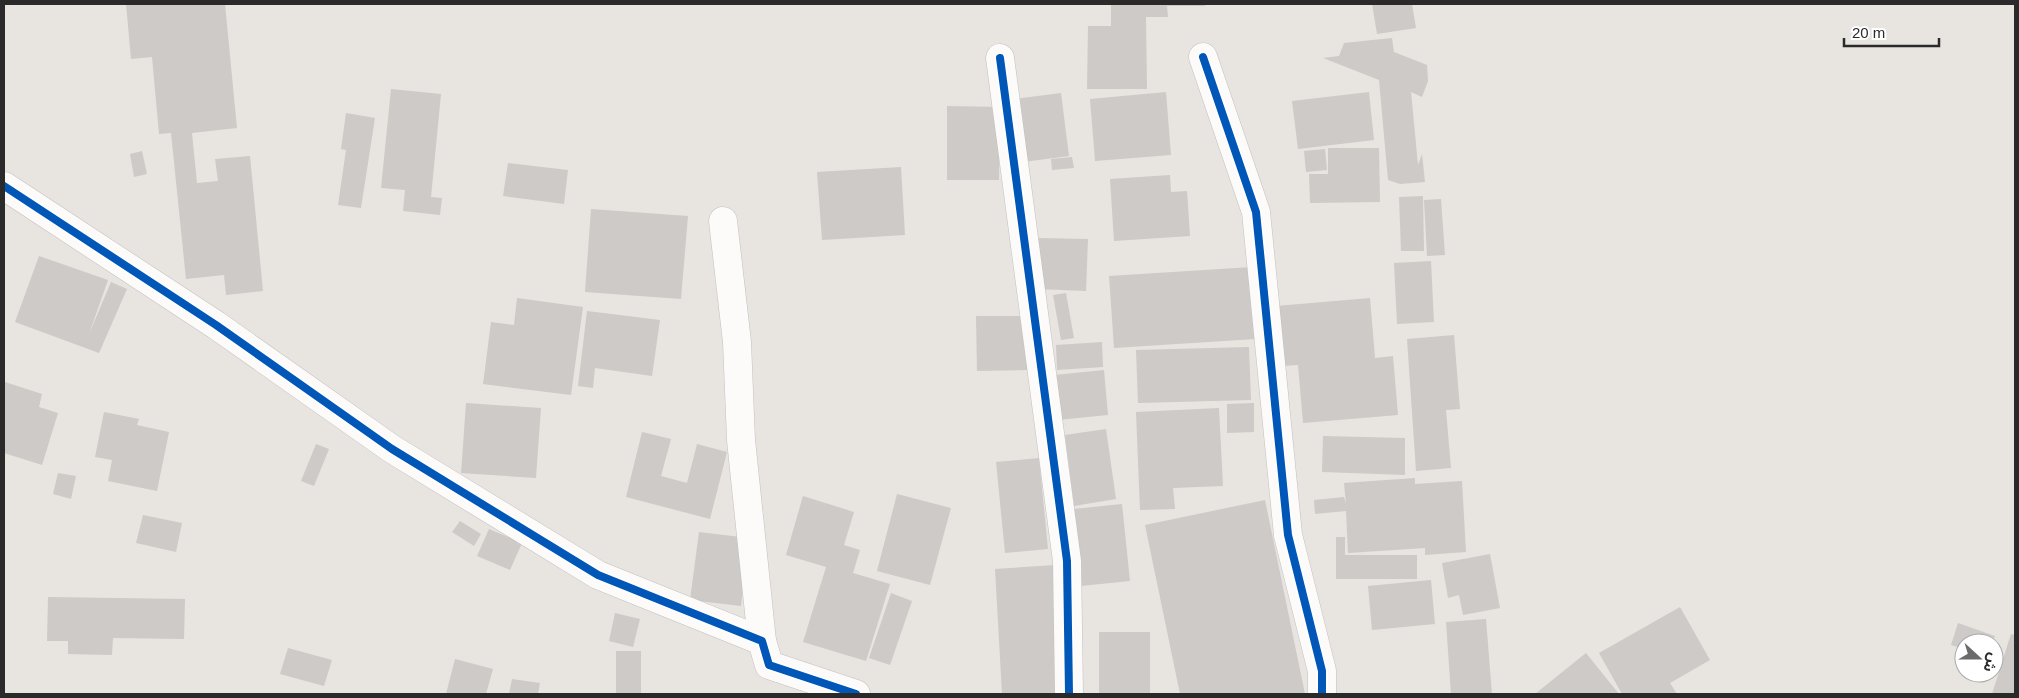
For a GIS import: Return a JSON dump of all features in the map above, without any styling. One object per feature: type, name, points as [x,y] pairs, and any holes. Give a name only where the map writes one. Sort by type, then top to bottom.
[{"type":"street","points":[[1000,58],[1067,561],[1070,694]]},
{"type":"street","points":[[1203,58],[1256,212],[1288,534],[1322,671],[1322,694]]},
{"type":"street","points":[[4,186],[216,326],[392,449],[598,575],[762,642]]},
{"type":"street","points":[[723,222],[737,342],[741,440],[762,642],[769,665],[856,694]]},
{"type":"building","points":[[126,4],[225,4],[237,128],[192,133],[197,183],[218,181],[215,159],[250,156],[263,291],[226,295],[224,275],[186,279],[171,133],[159,134],[152,57],[131,59]]},
{"type":"building","points":[[1111,4],[1205,4],[1205,6],[1167,6],[1168,17],[1146,17],[1147,89],[1087,89],[1088,26],[1111,26]]},
{"type":"building","points":[[1372,4],[1412,4],[1416,28],[1377,34]]},
{"type":"building","points":[[1392,38],[1394,52],[1427,65],[1428,81],[1422,97],[1411,92],[1418,165],[1422,154],[1425,182],[1400,184],[1388,180],[1379,80],[1323,58],[1339,56],[1344,43]]},
{"type":"building","points":[[391,89],[441,94],[431,197],[442,198],[440,215],[403,211],[405,190],[381,188]]},
{"type":"building","points":[[1166,92],[1171,155],[1095,161],[1090,99]]},
{"type":"building","points":[[1369,92],[1374,140],[1298,149],[1292,101]]},
{"type":"building","points":[[1061,93],[1069,156],[1023,162],[1014,99]]},
{"type":"building","points":[[947,106],[1000,107],[999,180],[947,180]]},
{"type":"building","points":[[346,113],[375,118],[361,208],[338,205],[346,150],[341,149]]},
{"type":"building","points":[[1328,148],[1379,148],[1380,202],[1310,203],[1309,174],[1328,174]]},
{"type":"building","points":[[1325,149],[1327,170],[1306,172],[1304,151]]},
{"type":"building","points":[[142,151],[147,174],[134,177],[130,154]]},
{"type":"building","points":[[1072,157],[1074,168],[1052,170],[1051,159]]},
{"type":"building","points":[[508,163],[568,170],[564,204],[503,196]]},
{"type":"building","points":[[901,167],[905,235],[822,240],[817,172]]},
{"type":"building","points":[[1170,175],[1171,192],[1187,191],[1190,236],[1114,241],[1110,179]]},
{"type":"building","points":[[1423,196],[1424,251],[1401,251],[1399,197]]},
{"type":"building","points":[[1441,199],[1445,255],[1427,256],[1424,200]]},
{"type":"building","points":[[591,209],[688,216],[681,299],[585,292]]},
{"type":"building","points":[[1038,238],[1088,239],[1086,291],[1037,289]]},
{"type":"building","points":[[39,256],[108,280],[89,334],[111,282],[127,289],[99,353],[15,322]]},
{"type":"building","points":[[1431,261],[1434,322],[1397,324],[1394,263]]},
{"type":"building","points":[[1252,267],[1256,339],[1114,348],[1109,276]]},
{"type":"building","points":[[1066,293],[1074,338],[1061,340],[1053,295]]},
{"type":"building","points":[[517,298],[583,307],[571,395],[483,384],[491,322],[514,325]]},
{"type":"building","points":[[1370,298],[1375,358],[1393,356],[1398,415],[1303,423],[1298,365],[1281,366],[1276,306]]},
{"type":"building","points":[[587,311],[660,320],[652,376],[595,368],[593,388],[578,386]]},
{"type":"building","points":[[976,316],[1027,316],[1028,370],[977,371]]},
{"type":"building","points":[[1454,335],[1460,409],[1446,410],[1451,468],[1416,471],[1407,339]]},
{"type":"building","points":[[1102,342],[1103,367],[1057,370],[1056,345]]},
{"type":"building","points":[[1249,347],[1251,400],[1138,403],[1136,350]]},
{"type":"building","points":[[1104,370],[1108,415],[1058,420],[1054,375]]},
{"type":"building","points":[[5,382],[42,394],[39,407],[58,413],[42,465],[4,453]]},
{"type":"building","points":[[466,403],[541,408],[536,478],[461,473]]},
{"type":"building","points":[[1254,403],[1254,432],[1227,433],[1227,404]]},
{"type":"building","points":[[1219,408],[1223,486],[1173,488],[1175,509],[1140,510],[1136,412]]},
{"type":"building","points":[[104,412],[139,419],[137,425],[169,432],[157,491],[108,481],[112,460],[95,457]]},
{"type":"building","points":[[1106,429],[1116,499],[1074,506],[1065,435]]},
{"type":"building","points":[[642,432],[671,439],[661,476],[687,483],[697,444],[727,452],[710,519],[626,497]]},
{"type":"building","points":[[1323,436],[1405,438],[1405,475],[1322,472]]},
{"type":"building","points":[[316,444],[329,449],[314,486],[301,481]]},
{"type":"building","points":[[1039,458],[1048,549],[1005,553],[996,462]]},
{"type":"building","points":[[58,473],[76,476],[71,499],[53,494]]},
{"type":"building","points":[[1415,478],[1415,484],[1462,481],[1466,552],[1425,555],[1425,548],[1348,553],[1346,511],[1315,514],[1314,500],[1344,497],[1346,504],[1344,483]]},
{"type":"building","points":[[897,494],[951,508],[930,585],[877,571]]},
{"type":"building","points":[[803,496],[854,512],[844,545],[860,550],[853,573],[890,584],[866,661],[803,642],[826,567],[786,555]]},
{"type":"building","points":[[1265,500],[1305,694],[1180,694],[1145,525]]},
{"type":"building","points":[[1122,504],[1130,581],[1081,586],[1074,509]]},
{"type":"building","points":[[143,515],[182,523],[176,552],[136,543]]},
{"type":"building","points":[[460,521],[481,534],[474,546],[452,532]]},
{"type":"building","points":[[489,529],[522,543],[510,570],[477,556]]},
{"type":"building","points":[[699,532],[749,538],[741,606],[690,600]]},
{"type":"building","points":[[1336,537],[1345,537],[1345,555],[1417,555],[1417,579],[1336,579]]},
{"type":"building","points":[[1490,554],[1500,608],[1463,615],[1459,595],[1448,598],[1442,563]]},
{"type":"building","points":[[1055,565],[1062,694],[1002,694],[995,569]]},
{"type":"building","points":[[1431,580],[1435,624],[1372,630],[1368,586]]},
{"type":"building","points":[[891,593],[912,601],[890,665],[869,658]]},
{"type":"building","points":[[48,597],[185,599],[184,639],[113,638],[112,655],[68,654],[68,641],[47,641]]},
{"type":"building","points":[[1680,607],[1710,660],[1670,683],[1677,694],[1622,694],[1599,653]]},
{"type":"building","points":[[615,613],[640,619],[633,647],[609,641]]},
{"type":"building","points":[[1486,619],[1492,694],[1451,694],[1446,622]]},
{"type":"building","points":[[1958,623],[1986,633],[1955,633]]},
{"type":"building","points":[[1099,632],[1150,632],[1150,694],[1099,694]]},
{"type":"building","points":[[2011,634],[2015,635],[2015,694],[1992,694],[1995,683],[2004,683],[2004,656]]},
{"type":"building","points":[[288,648],[332,660],[324,686],[280,674]]},
{"type":"building","points":[[616,651],[641,651],[641,694],[616,694]]},
{"type":"building","points":[[1586,653],[1619,694],[1535,694]]},
{"type":"building","points":[[455,659],[493,669],[486,694],[446,694]]},
{"type":"building","points":[[512,679],[540,683],[538,694],[509,694]]},
{"type":"cycle path","points":[[1203,57],[1256,212],[1288,535],[1322,671],[1322,694]]},
{"type":"cycle path","points":[[1000,58],[1067,561],[1069,694]]},
{"type":"cycle path","points":[[4,186],[216,325],[392,449],[598,575],[762,641],[769,665],[856,694]]}]
